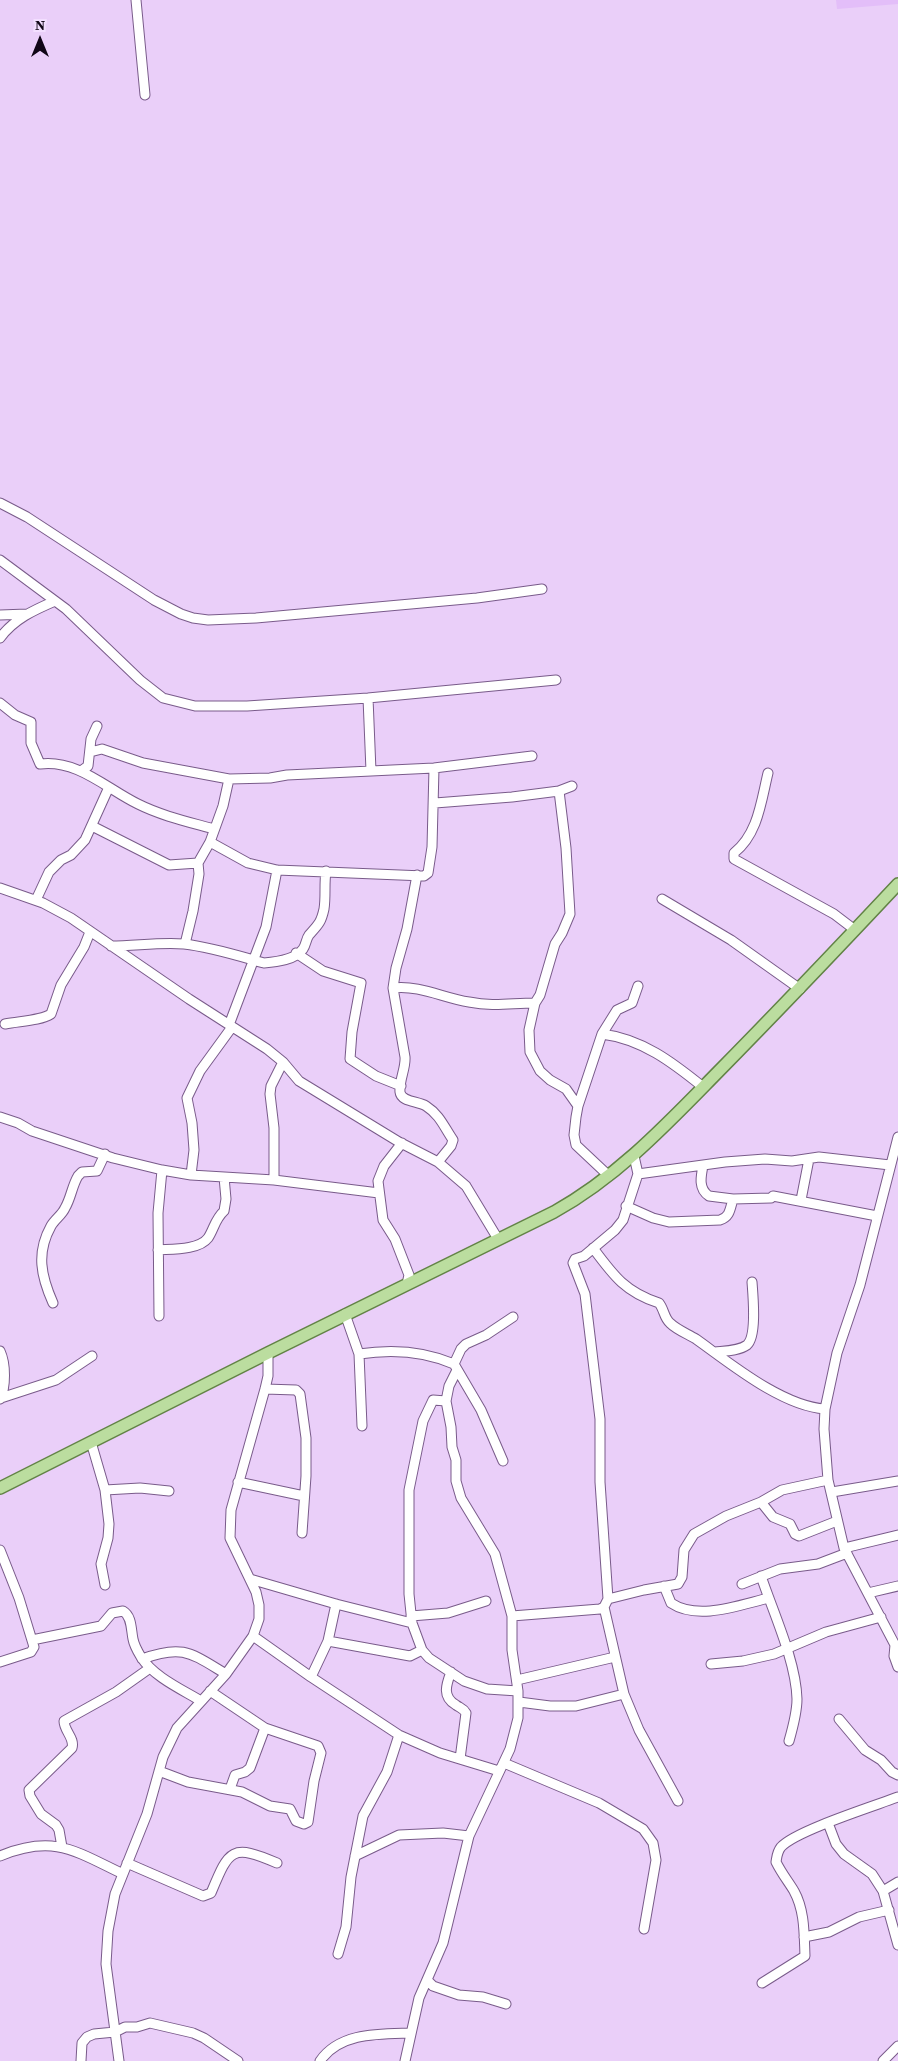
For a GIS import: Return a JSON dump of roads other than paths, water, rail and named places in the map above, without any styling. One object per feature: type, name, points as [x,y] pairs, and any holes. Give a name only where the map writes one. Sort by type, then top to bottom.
[{"type":"main road","points":[[0,1488],[573,1201],[634,1156],[800,989],[898,884]]},
{"type":"street","points":[[136,0],[146,95]]},
{"type":"street","points":[[0,503],[34,522],[154,600],[194,618],[223,620],[256,618],[477,598],[542,588]]},
{"type":"street","points":[[0,560],[55,601],[108,648],[140,680],[163,698],[195,706],[220,707],[368,698],[556,680]]},
{"type":"street","points":[[0,638],[8,627],[27,614],[55,601]]},
{"type":"street","points":[[0,615],[27,614]]},
{"type":"street","points":[[368,698],[371,771]]},
{"type":"street","points":[[0,703],[15,715],[28,719],[31,722],[31,743],[40,764],[66,766],[82,771],[138,804],[214,829]]},
{"type":"street","points":[[82,771],[88,766],[91,739],[98,726]]},
{"type":"street","points":[[90,752],[100,749],[107,750],[143,763],[229,779],[434,768],[532,756]]},
{"type":"street","points":[[210,842],[248,863],[277,870],[424,876],[428,873],[432,847],[434,768]]},
{"type":"street","points":[[768,773],[756,824],[747,839],[734,853],[734,860],[834,914],[855,930]]},
{"type":"street","points":[[185,944],[199,874],[198,863],[210,842],[229,779]]},
{"type":"street","points":[[434,803],[512,797],[559,791],[572,786]]},
{"type":"street","points":[[36,900],[49,872],[62,860],[71,855],[85,840],[109,788]]},
{"type":"street","points":[[559,791],[566,848],[570,914],[555,944],[540,995],[535,1003],[529,1030],[530,1052],[540,1071],[569,1092],[578,1106]]},
{"type":"street","points":[[92,826],[168,866],[198,863]]},
{"type":"street","points":[[191,1175],[194,1150],[192,1123],[187,1098],[200,1071],[230,1026],[266,927],[277,870]]},
{"type":"street","points":[[110,946],[137,946],[152,943],[185,944],[264,963],[291,958],[302,950],[308,937],[320,924],[325,903],[324,884],[326,871]]},
{"type":"street","points":[[416,875],[407,928],[396,968],[393,988],[406,1065],[400,1086],[400,1095],[404,1099],[425,1105],[442,1120],[452,1140],[451,1146],[438,1162]]},
{"type":"street","points":[[0,888],[36,900],[71,918],[110,946],[267,1049],[283,1062],[299,1082],[438,1162],[466,1186],[498,1239]]},
{"type":"street","points":[[662,899],[731,940],[800,989]]},
{"type":"street","points":[[5,1024],[36,1018],[42,1019],[51,1014],[61,985],[84,947],[90,932]]},
{"type":"street","points":[[296,953],[323,971],[361,983],[361,992],[352,1032],[350,1059],[376,1076],[400,1086]]},
{"type":"street","points":[[609,1176],[576,1145],[574,1136],[578,1106],[602,1034],[617,1010],[632,1003],[638,986]]},
{"type":"street","points":[[393,988],[419,988],[451,998],[491,1006],[535,1003]]},
{"type":"street","points":[[602,1034],[617,1036],[646,1047],[704,1086]]},
{"type":"street","points":[[274,1180],[274,1128],[270,1094],[271,1086],[283,1062]]},
{"type":"street","points":[[0,1116],[18,1122],[32,1131],[113,1158],[162,1170],[191,1175],[274,1180],[379,1193]]},
{"type":"street","points":[[898,1137],[860,1285],[837,1353],[825,1409],[824,1446],[828,1480],[846,1550],[896,1644],[894,1656],[898,1667]]},
{"type":"street","points":[[402,1143],[384,1166],[378,1180],[383,1220],[395,1239],[410,1275],[407,1284]]},
{"type":"street","points":[[53,1303],[45,1282],[41,1252],[43,1242],[56,1218],[65,1210],[78,1176],[82,1172],[97,1171],[105,1154]]},
{"type":"street","points":[[634,1156],[638,1174],[623,1220],[584,1256],[575,1259],[573,1263],[584,1294],[600,1419],[600,1482],[606,1603],[615,1657],[624,1694],[640,1730],[678,1801]]},
{"type":"street","points":[[638,1174],[746,1160],[775,1159],[792,1161],[819,1157],[890,1165]]},
{"type":"street","points":[[801,1200],[809,1159]]},
{"type":"street","points":[[703,1166],[701,1179],[704,1193],[716,1197],[733,1199],[771,1198],[773,1196],[877,1216]]},
{"type":"street","points":[[160,1316],[158,1250],[159,1199],[162,1170]]},
{"type":"street","points":[[158,1250],[197,1245],[207,1239],[216,1218],[224,1211],[226,1199],[224,1176]]},
{"type":"street","points":[[626,1206],[653,1218],[669,1222],[720,1220],[726,1218],[730,1212],[733,1199]]},
{"type":"street","points":[[593,1248],[620,1281],[639,1296],[659,1303],[670,1324],[715,1352],[740,1371],[789,1398],[806,1406],[825,1409]]},
{"type":"street","points":[[715,1352],[741,1348],[747,1345],[751,1338],[753,1315],[752,1282]]},
{"type":"street","points":[[345,1314],[359,1354],[362,1426]]},
{"type":"street","points":[[405,2061],[419,1998],[443,1943],[469,1836],[515,1734],[519,1702],[512,1650],[512,1616],[495,1554],[458,1491],[456,1460],[452,1447],[451,1427],[446,1402],[449,1386],[462,1349],[466,1344],[486,1335],[513,1317]]},
{"type":"street","points":[[359,1354],[381,1350],[398,1351],[431,1356],[456,1367],[481,1410],[503,1461]]},
{"type":"street","points":[[0,1352],[3,1358],[4,1370],[1,1399],[56,1380],[92,1356]]},
{"type":"street","points":[[119,2061],[106,1964],[106,1946],[115,1894],[148,1814],[159,1771],[177,1728],[226,1674],[253,1636],[259,1619],[260,1612],[256,1592],[230,1538],[231,1510],[265,1389],[268,1353]]},
{"type":"street","points":[[265,1389],[293,1389],[299,1391],[300,1394],[306,1438],[302,1533]]},
{"type":"street","points":[[446,1402],[433,1400],[430,1405],[423,1421],[410,1481],[408,1508],[411,1620],[422,1650],[429,1658],[477,1687],[499,1691],[518,1691]]},
{"type":"street","points":[[91,1442],[104,1490],[109,1528],[101,1564],[104,1585]]},
{"type":"street","points":[[512,1616],[595,1609],[606,1603],[664,1586],[673,1586],[681,1581],[684,1550],[694,1534],[726,1516],[761,1502],[782,1490],[828,1480]]},
{"type":"street","points":[[832,1492],[898,1480]]},
{"type":"street","points":[[238,1482],[304,1496]]},
{"type":"street","points":[[104,1490],[140,1488],[169,1491]]},
{"type":"street","points":[[761,1502],[773,1517],[790,1524],[795,1534],[799,1536],[837,1521]]},
{"type":"street","points":[[742,1584],[786,1568],[818,1564],[846,1550],[898,1535]]},
{"type":"street","points":[[0,1550],[19,1598],[34,1647],[31,1652],[0,1662]]},
{"type":"street","points":[[761,1576],[795,1681],[797,1700],[795,1721],[789,1741]]},
{"type":"street","points":[[250,1579],[336,1604],[411,1620],[448,1613],[486,1601]]},
{"type":"street","points":[[664,1586],[671,1603],[687,1611],[716,1609],[769,1598]]},
{"type":"street","points":[[868,1593],[898,1586]]},
{"type":"street","points":[[311,1677],[328,1641],[336,1604]]},
{"type":"street","points":[[32,1640],[101,1626],[112,1613],[123,1611],[127,1613],[129,1618],[133,1641],[142,1659],[150,1668],[201,1701]]},
{"type":"street","points":[[711,1664],[762,1658],[786,1650],[826,1632],[880,1617]]},
{"type":"street","points":[[253,1636],[399,1735],[426,1748],[460,1759],[501,1767],[598,1803],[643,1829],[653,1843],[656,1860],[644,1929]]},
{"type":"street","points":[[328,1641],[410,1656],[414,1656],[422,1650]]},
{"type":"street","points":[[142,1659],[166,1651],[184,1652],[226,1674]]},
{"type":"street","points":[[517,1680],[615,1657]]},
{"type":"street","points":[[62,1846],[59,1830],[56,1825],[41,1814],[30,1796],[30,1790],[72,1748],[72,1740],[64,1724],[66,1718],[116,1692],[150,1668]]},
{"type":"street","points":[[451,1672],[446,1684],[446,1694],[451,1702],[466,1713],[460,1759]]},
{"type":"street","points":[[159,1771],[188,1782],[242,1792],[270,1806],[290,1809],[296,1821],[304,1824],[308,1822],[320,1749],[314,1744],[265,1728],[210,1691]]},
{"type":"street","points":[[519,1702],[550,1706],[585,1705],[624,1694]]},
{"type":"street","points":[[839,1719],[865,1750],[881,1760],[892,1772],[898,1775]]},
{"type":"street","points":[[230,1789],[235,1775],[245,1772],[250,1768],[265,1728]]},
{"type":"street","points":[[338,1954],[347,1920],[354,1856],[363,1816],[387,1772],[399,1735]]},
{"type":"street","points":[[762,1983],[805,1956],[801,1909],[794,1890],[783,1877],[776,1862],[777,1854],[786,1842],[828,1823],[898,1797]]},
{"type":"street","points":[[828,1823],[836,1844],[844,1854],[872,1874],[883,1891],[898,1945]]},
{"type":"street","points":[[354,1856],[399,1836],[443,1833],[469,1836]]},
{"type":"street","points":[[0,1856],[27,1846],[62,1846],[123,1874]]},
{"type":"street","points":[[127,1863],[203,1896],[211,1893],[223,1866],[228,1858],[235,1854],[253,1853],[278,1863]]},
{"type":"street","points":[[883,1891],[898,1882]]},
{"type":"street","points":[[804,1937],[829,1932],[859,1917],[889,1910]]},
{"type":"street","points":[[428,1981],[436,1987],[459,1995],[483,1997],[506,2004]]},
{"type":"street","points":[[81,2061],[84,2039],[94,2034],[115,2032],[124,2026],[150,2023],[182,2029],[204,2038],[238,2061]]},
{"type":"street","points":[[320,2061],[333,2046],[366,2035],[411,2033]]},
{"type":"street","points":[[883,2061],[898,2046]]}]
